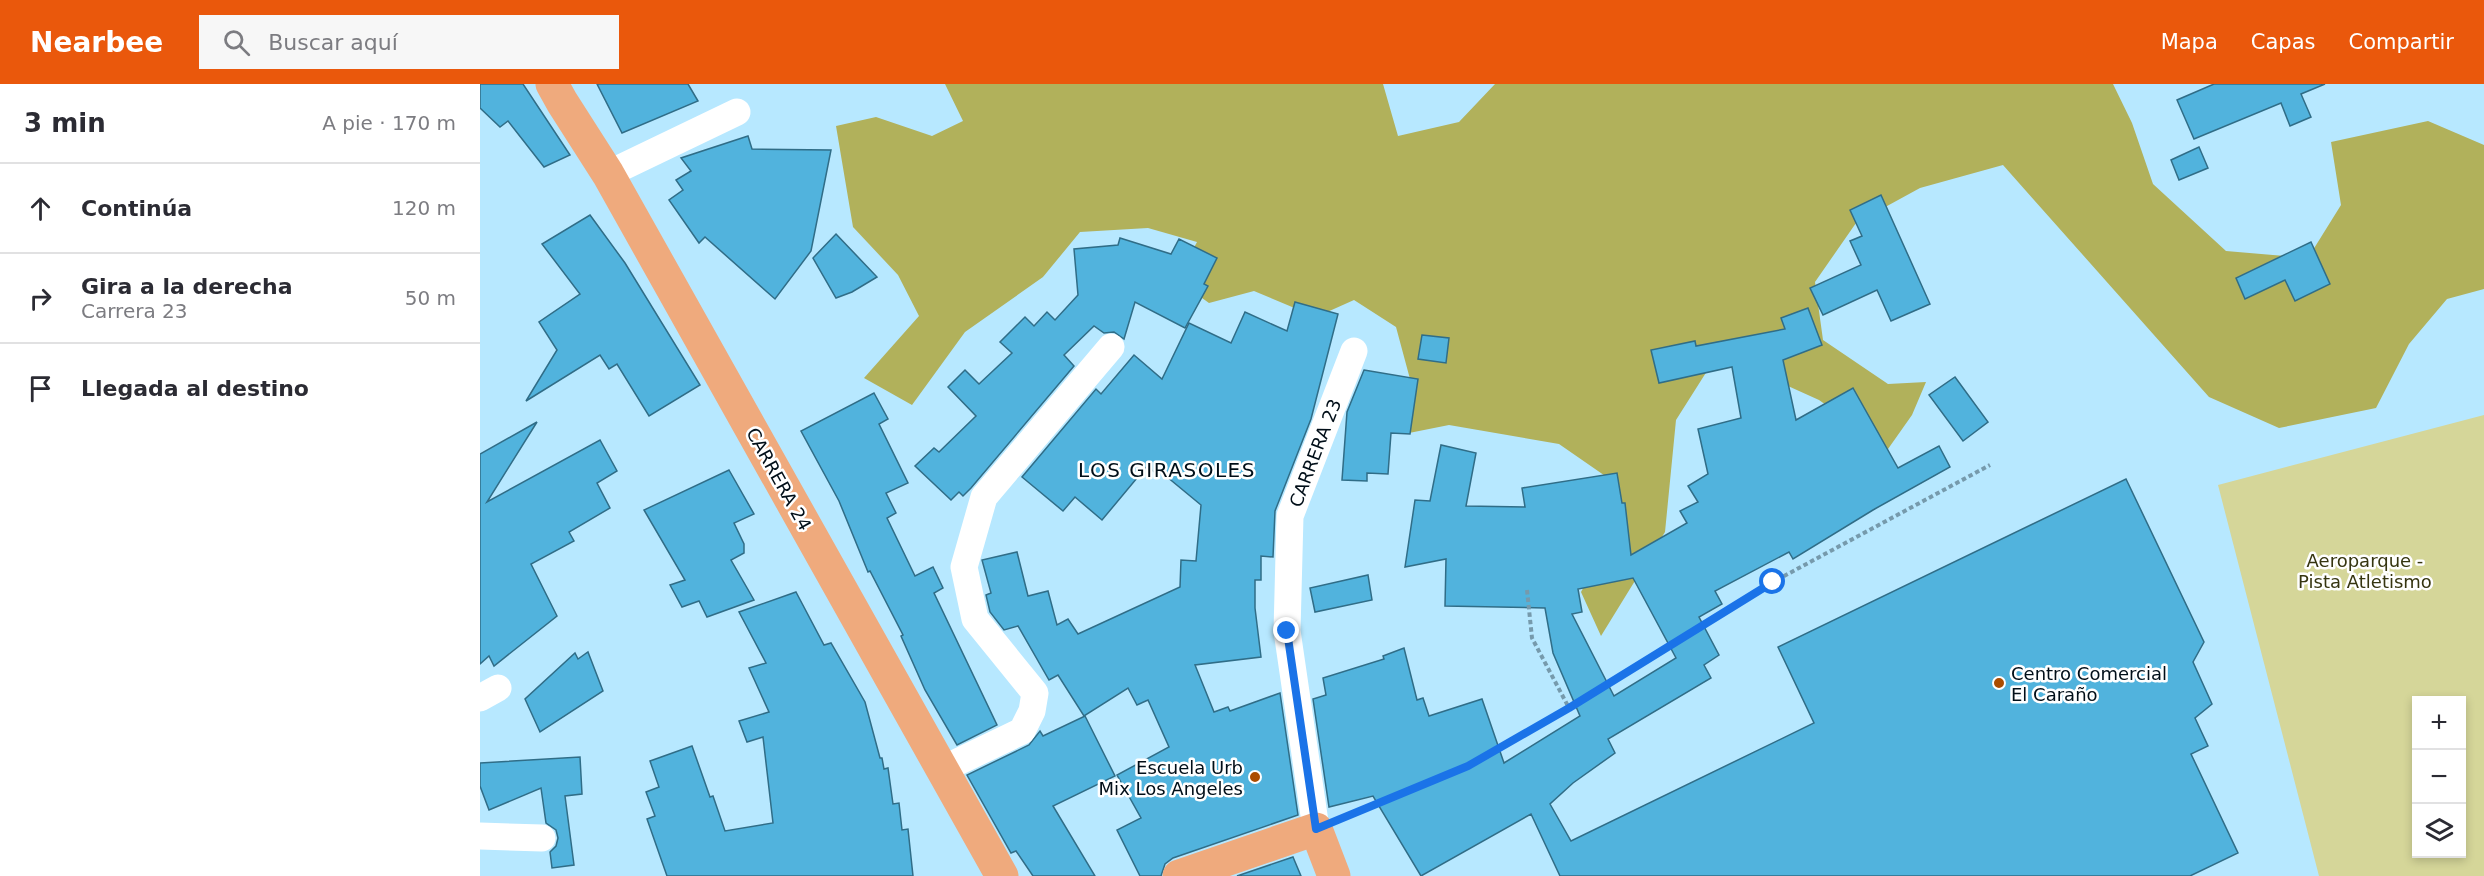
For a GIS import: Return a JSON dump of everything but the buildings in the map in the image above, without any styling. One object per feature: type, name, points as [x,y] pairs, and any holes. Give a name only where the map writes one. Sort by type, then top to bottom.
[{"type":"main road","name":"CARRERA 24","points":[[552,84],[608,174],[1002,876]]},
{"type":"main road","points":[[1179,876],[1316,829]]},
{"type":"main road","name":"CARRERA 23","points":[[1316,829],[1334,876]]},
{"type":"street","points":[[608,174],[737,112]]},
{"type":"street","points":[[941,770],[1022,731],[1032,711],[1035,693],[975,620],[964,567],[984,497],[1111,347]]},
{"type":"street","name":"CARRERA 23","points":[[1316,829],[1287,631],[1290,516],[1354,351]]},
{"type":"street","points":[[480,836],[542,837]]},
{"type":"path","points":[[1316,829],[1468,766],[1569,708],[1773,582],[1990,465]]},
{"type":"path","points":[[1527,590],[1532,638],[1569,708]]},
{"type":"green space","name":"Aeroparque - Pista Atletismo","points":[[2484,415],[2484,876],[2319,876],[2218,485]]},
{"type":"shaded area","points":[[945,84],[1383,84],[1398,136],[1459,122],[1495,84],[2113,84],[2132,123],[2153,184],[2226,251],[2308,258],[2341,205],[2331,142],[2428,121],[2484,145],[2484,289],[2447,299],[2409,344],[2376,408],[2279,428],[2209,397],[2003,165],[1920,188],[1856,223],[1815,282],[1823,340],[1888,384],[1926,382],[1912,415],[1888,449],[1819,400],[1768,377],[1714,360],[1676,420],[1665,532],[1601,636],[1581,592],[1615,528],[1611,480],[1559,444],[1449,425],[1404,434],[1410,379],[1396,327],[1354,300],[1316,317],[1254,291],[1209,303],[1177,280],[1197,242],[1148,228],[1080,232],[1043,277],[965,332],[912,405],[864,378],[919,316],[898,275],[853,227],[836,126],[876,117],[932,136],[963,121]]},
{"type":"place","name":"Centro Comercial El Caraño","points":[[1999,683]]},
{"type":"place","name":"Escuela Urb Mix Los Angeles","points":[[1255,777]]},
{"type":"district","name":"LOS GIRASOLES","points":[[1167,470]]},
{"type":"route","points":[[1287,631],[1316,829],[1468,766],[1569,708],[1773,582]]}]
